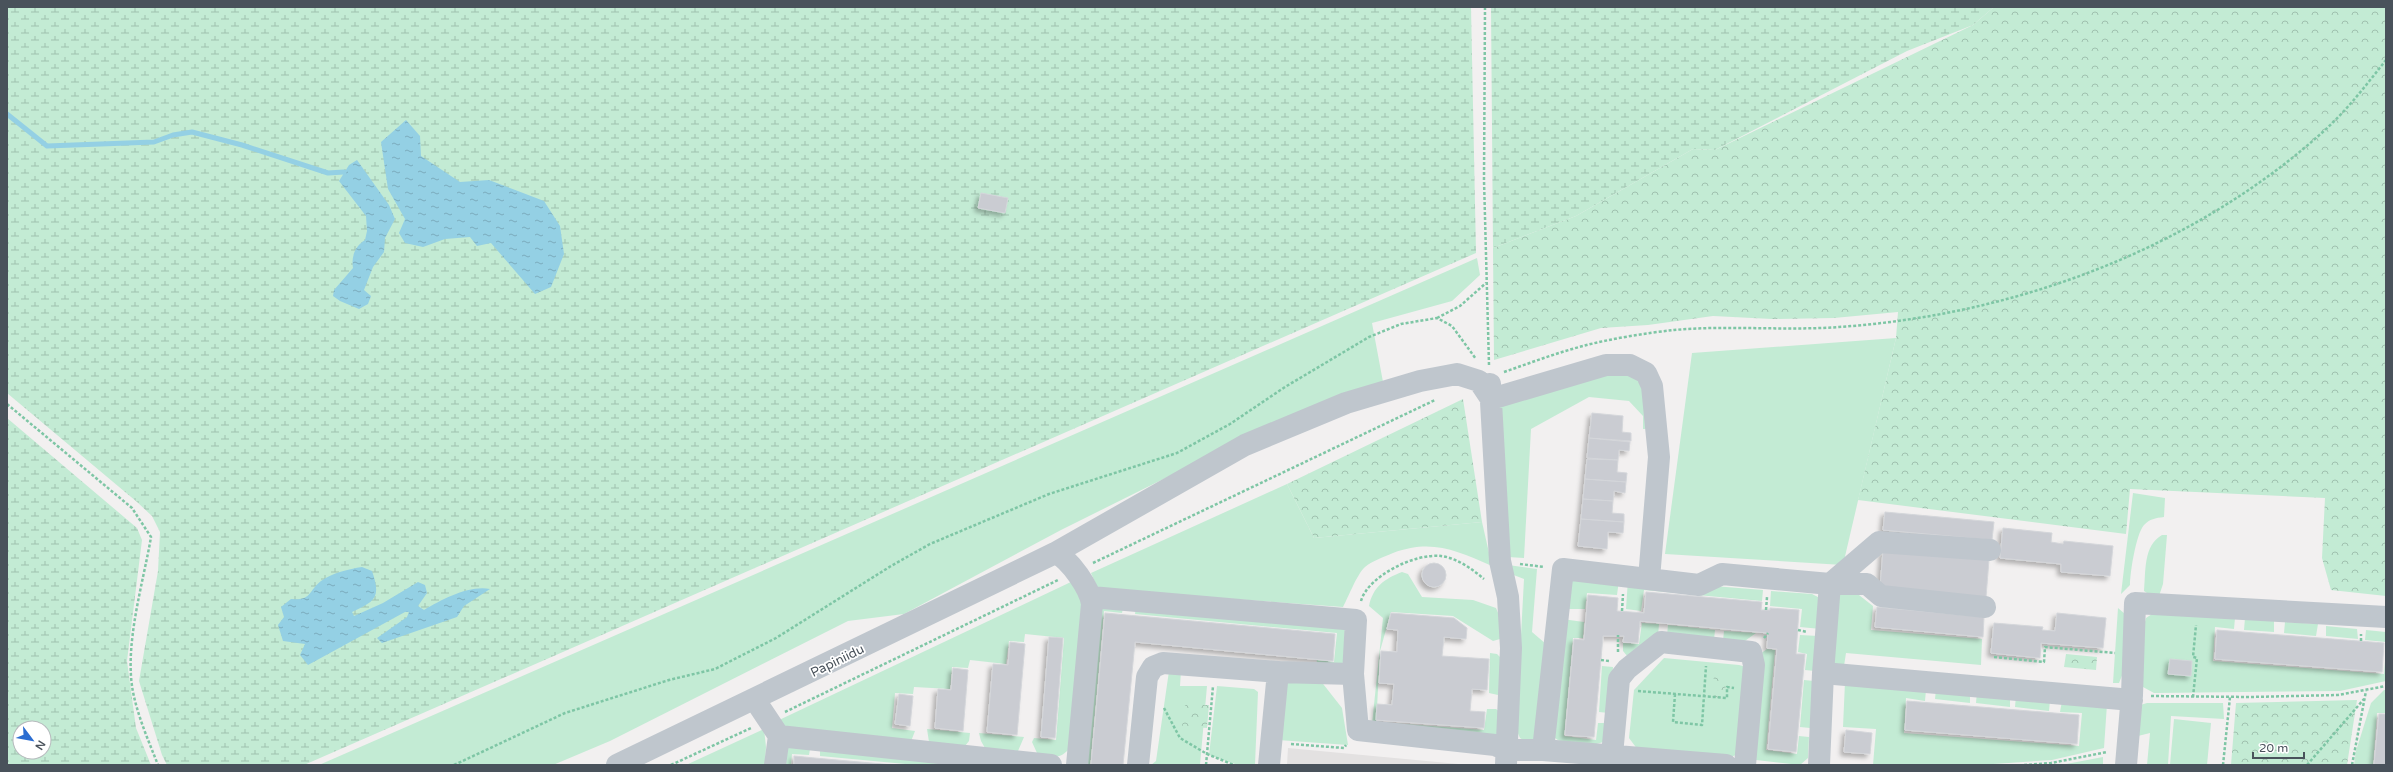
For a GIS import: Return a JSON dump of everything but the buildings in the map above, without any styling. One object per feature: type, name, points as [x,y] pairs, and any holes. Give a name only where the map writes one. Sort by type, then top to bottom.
[{"type":"street","points":[[1491,399],[1606,365],[1630,365],[1646,373],[1652,386],[1659,457],[1649,579]]},
{"type":"street","name":"Papiniidu","points":[[617,765],[755,700],[1055,553],[1245,445],[1346,403],[1420,381],[1457,374],[1478,381],[1491,399]]},
{"type":"street","points":[[1489,377],[1500,561],[1508,598],[1512,648],[1506,758]]},
{"type":"street","points":[[1819,765],[1823,673],[1830,584],[1879,542],[1990,550]]},
{"type":"street","points":[[1055,553],[1066,559],[1091,597],[1092,604],[1077,765]]},
{"type":"street","points":[[1543,750],[1563,569],[1699,585],[1722,574],[1830,584],[1867,584],[1881,596],[1985,607]]},
{"type":"street","points":[[1091,597],[1356,620],[1353,674],[1358,730],[1495,745],[1506,758]]},
{"type":"street","points":[[2127,757],[2132,698],[2135,603],[2386,617]]},
{"type":"street","points":[[1612,755],[1619,679],[1627,669],[1661,642],[1751,652],[1754,665],[1746,765]]},
{"type":"street","points":[[1138,765],[1147,677],[1153,667],[1163,663],[1278,672],[1353,674]]},
{"type":"street","points":[[1269,760],[1278,672]]},
{"type":"street","points":[[1823,673],[2132,698]]},
{"type":"street","points":[[755,700],[774,728],[775,765]]},
{"type":"street","points":[[774,728],[1051,765]]},
{"type":"street","points":[[1506,758],[1543,750],[1726,765]]},
{"type":"path","points":[[1485,7],[1484,180],[1489,377]]},
{"type":"path","points":[[1489,377],[1584,345],[1674,330],[1838,327],[1921,319],[2006,300],[2081,275],[2161,241],[2205,218],[2287,163],[2327,128],[2386,60]]},
{"type":"path","points":[[454,765],[565,714],[669,680],[715,669],[776,638],[891,566],[930,544],[1049,494],[1177,453],[1230,424],[1285,387],[1369,337],[1401,324],[1437,318],[1460,306],[1487,283]]},
{"type":"path","points":[[1437,318],[1452,326],[1489,377]]},
{"type":"path","points":[[671,765],[774,728],[1075,572],[1437,398]]},
{"type":"path","points":[[7,404],[132,508],[151,537],[134,632],[132,668],[133,692],[158,765]]},
{"type":"path","points":[[1356,620],[1364,592],[1385,573],[1413,560],[1440,556],[1466,564],[1508,598]]},
{"type":"path","points":[[1500,561],[1563,569]]},
{"type":"path","points":[[2192,696],[2197,658],[2193,657],[2198,607]]},
{"type":"path","points":[[1675,694],[1673,722],[1702,725],[1707,646]]},
{"type":"path","points":[[1994,657],[2044,662],[2045,647],[2133,655]]},
{"type":"path","points":[[1206,765],[1215,666]]},
{"type":"path","points":[[2132,698],[2338,695],[2366,691],[2386,686]]},
{"type":"path","points":[[1634,690],[1727,698],[1728,687],[1740,688]]},
{"type":"path","points":[[2352,765],[2366,691]]},
{"type":"path","points":[[2224,765],[2230,697]]},
{"type":"path","points":[[2307,765],[2364,699]]},
{"type":"path","points":[[1164,708],[1180,738],[1207,754],[1234,765]]},
{"type":"path","points":[[1269,760],[1287,744],[1344,748],[1358,730]]},
{"type":"path","points":[[2024,765],[2127,757]]},
{"type":"shaded area","points":[[1288,748],[1469,765],[1287,765]]},
{"type":"green space","points":[[7,7],[1471,7],[1476,253],[304,765],[167,765],[162,755],[139,681],[158,571],[160,532],[152,516],[137,502],[7,393]]},
{"type":"green space","points":[[1491,7],[1994,7],[1973,25],[1907,51],[1715,150],[1693,149],[1576,216],[1493,248]]},
{"type":"green space","points":[[1994,7],[2386,7],[2386,596],[2331,590],[2322,558],[2325,498],[2130,489],[2126,534],[1858,500],[1896,338],[1898,312],[1834,318],[1772,319],[1713,316],[1648,325],[1601,328],[1494,360],[1493,248],[1576,216],[1693,149],[1715,150],[1973,25]]},
{"type":"green space","points":[[1477,258],[1480,275],[1452,301],[1372,323],[1383,382],[1264,429],[1061,530],[904,614],[848,621],[610,741],[553,765],[319,765]]},
{"type":"green space","points":[[1896,338],[1843,565],[1665,554],[1692,353]]},
{"type":"green space","points":[[1608,371],[1636,373],[1649,387],[1650,429],[1643,429],[1643,416],[1629,401],[1589,397],[1531,429],[1524,558],[1508,557],[1494,402]]},
{"type":"green space","points":[[1463,399],[1482,522],[1314,538],[1287,484]]},
{"type":"green space","points":[[7,418],[137,528],[142,540],[127,661],[136,728],[151,765],[7,765]]},
{"type":"green space","points":[[1287,484],[1314,538],[1482,522],[1492,566],[1466,555],[1443,548],[1420,547],[1407,549],[1393,553],[1365,567],[1356,580],[1343,607],[1098,589],[1091,573]]},
{"type":"green space","points":[[2133,493],[2165,498],[2164,517],[2151,520],[2144,525],[2141,530],[2134,554],[2130,585],[2121,594]]},
{"type":"green space","points":[[2162,535],[2167,535],[2163,584],[2159,596],[2150,595],[2144,591],[2148,552],[2151,546]]},
{"type":"green space","points":[[1508,565],[1537,569],[1532,632],[1546,644],[1534,739],[1525,741],[1520,738],[1516,729],[1524,579],[1511,574]]},
{"type":"green space","points":[[1402,572],[1408,574],[1422,597],[1473,600],[1496,608],[1501,620],[1500,639],[1493,641],[1453,616],[1391,612],[1380,651],[1376,727],[1372,724],[1383,618],[1369,606],[1373,594],[1380,584]]},
{"type":"green space","points":[[1573,577],[1619,580],[1617,595],[1587,593],[1585,609],[1562,609]]},
{"type":"green space","points":[[1628,579],[1763,590],[1762,601],[1644,590],[1641,611],[1626,609]]},
{"type":"green space","points":[[1073,581],[1082,597],[1071,747],[1059,756],[1051,757],[1037,753],[1032,742],[1034,738],[1056,740],[1064,638],[1025,634],[1024,642],[1009,641],[1006,664],[970,660],[968,668],[952,667],[950,689],[914,687],[913,694],[895,693],[892,728],[915,731],[910,744],[790,734],[777,721]]},
{"type":"green space","points":[[1850,588],[1873,606],[1871,630],[1982,639],[1981,665],[1846,653],[1844,666],[1832,666],[1839,589]]},
{"type":"green space","points":[[1771,591],[1812,594],[1818,597],[1821,629],[1800,627],[1802,609],[1770,606]]},
{"type":"green space","points":[[1136,605],[1345,624],[1344,659],[1342,665],[1316,667],[1317,660],[1334,662],[1337,633],[1135,614]]},
{"type":"green space","points":[[1101,606],[1123,608],[1122,613],[1104,611],[1090,765],[1087,765]]},
{"type":"green space","points":[[2118,608],[2125,614],[2123,673],[2119,683],[2113,683]]},
{"type":"green space","points":[[2155,612],[2235,618],[2234,629],[2215,627],[2213,661],[2384,674],[2386,649],[2386,681],[2340,691],[2154,693],[2143,687],[2143,629],[2146,618]]},
{"type":"green space","points":[[2245,618],[2274,621],[2274,632],[2244,630]]},
{"type":"green space","points":[[1562,619],[1584,622],[1583,638],[1573,638],[1564,736],[1596,740],[1598,723],[1608,723],[1606,740],[1601,743],[1573,745],[1555,738]]},
{"type":"green space","points":[[2285,622],[2318,624],[2316,636],[2284,633]]},
{"type":"green space","points":[[1642,623],[1659,624],[1658,636],[1628,657],[1623,651],[1623,643],[1639,644]]},
{"type":"green space","points":[[1668,625],[1715,630],[1714,640],[1667,636]]},
{"type":"green space","points":[[2326,626],[2357,629],[2358,639],[2326,636]]},
{"type":"green space","points":[[2366,630],[2386,632],[2386,642],[2365,640]]},
{"type":"green space","points":[[1724,631],[1756,633],[1742,643],[1723,641]]},
{"type":"green space","points":[[1800,635],[1818,636],[1815,671],[1805,670],[1807,654],[1798,652]]},
{"type":"green space","points":[[1767,649],[1775,650],[1766,750],[1797,754],[1799,736],[1809,737],[1808,758],[1800,765],[1756,760],[1760,654]]},
{"type":"green space","points":[[1490,653],[1497,654],[1502,659],[1500,691],[1498,695],[1489,693]]},
{"type":"green space","points":[[2066,654],[2097,657],[2096,670],[2064,667]]},
{"type":"green space","points":[[1664,658],[1739,665],[1746,667],[1738,754],[1729,758],[1638,750],[1629,738],[1634,690]]},
{"type":"green space","points":[[1602,666],[1613,667],[1609,713],[1599,712]]},
{"type":"green space","points":[[1169,671],[1181,671],[1180,686],[1207,686],[1200,765],[1151,765],[1156,761]]},
{"type":"green space","points":[[1714,675],[1727,676],[1724,698],[1712,697]]},
{"type":"green space","points":[[1320,680],[1342,708],[1348,745],[1278,740],[1281,681]]},
{"type":"green space","points":[[1804,680],[1814,681],[1810,728],[1800,727]]},
{"type":"green space","points":[[1845,682],[1926,690],[1925,701],[1906,698],[1904,733],[2079,746],[2082,713],[2060,712],[2062,701],[2107,704],[2104,748],[2052,760],[1979,765],[1873,765],[1876,729],[1843,727]]},
{"type":"green space","points":[[1217,686],[1254,689],[1258,692],[1255,765],[1238,765],[1209,755]]},
{"type":"green space","points":[[1936,689],[1970,692],[1970,703],[1935,699]]},
{"type":"green space","points":[[2384,690],[2386,690],[2386,713],[2377,713],[2373,765],[2354,765],[2356,751],[2371,703]]},
{"type":"green space","points":[[1977,692],[2010,696],[2010,707],[1976,703]]},
{"type":"green space","points":[[2016,696],[2050,700],[2049,711],[2015,707]]},
{"type":"green space","points":[[2357,700],[2347,765],[2231,765],[2236,703]]},
{"type":"green space","points":[[2147,703],[2223,703],[2224,719],[2171,716],[2168,765],[2147,765],[2150,733],[2134,737],[2137,706]]},
{"type":"green space","points":[[1185,705],[1209,705],[1207,728],[1182,726]]},
{"type":"green space","points":[[1487,709],[1496,709],[1500,712],[1499,733],[1493,738],[1378,722],[1484,730]]},
{"type":"green space","points":[[2174,719],[2211,723],[2207,765],[2170,765]]},
{"type":"green space","points":[[764,729],[766,747],[765,765],[686,765]]},
{"type":"green space","points":[[927,729],[970,733],[969,741],[965,746],[929,742]]},
{"type":"green space","points":[[979,733],[1024,737],[1018,751],[985,748]]},
{"type":"green space","points":[[787,747],[810,749],[809,755],[792,754],[791,765],[778,765]]},
{"type":"green space","points":[[820,751],[962,765],[916,765],[820,756]]},
{"type":"green space","points":[[2103,757],[2103,765],[2061,765]]},
{"type":"water","points":[[406,120],[420,136],[421,156],[460,182],[489,180],[544,201],[560,226],[564,254],[551,287],[535,294],[491,243],[477,246],[470,237],[445,239],[423,247],[405,243],[399,233],[405,219],[388,189],[381,142]]},
{"type":"water","points":[[357,160],[389,205],[395,219],[385,238],[384,252],[373,267],[364,290],[371,296],[368,304],[359,309],[340,301],[333,296],[334,290],[353,268],[354,252],[365,240],[367,231],[366,216],[339,181],[349,165]]},
{"type":"water","points":[[362,567],[372,571],[375,580],[376,592],[374,597],[367,605],[352,612],[354,616],[383,603],[418,582],[425,585],[427,593],[418,606],[424,610],[448,597],[465,591],[482,588],[490,589],[464,606],[457,617],[382,643],[377,638],[407,617],[409,612],[405,612],[308,665],[300,655],[305,644],[283,641],[278,625],[284,617],[281,607],[291,599],[306,597],[321,581],[330,576],[346,570]]},
{"type":"waterway","points":[[7,114],[47,146],[154,142],[173,135],[192,132],[242,145],[328,173],[344,172]]}]
